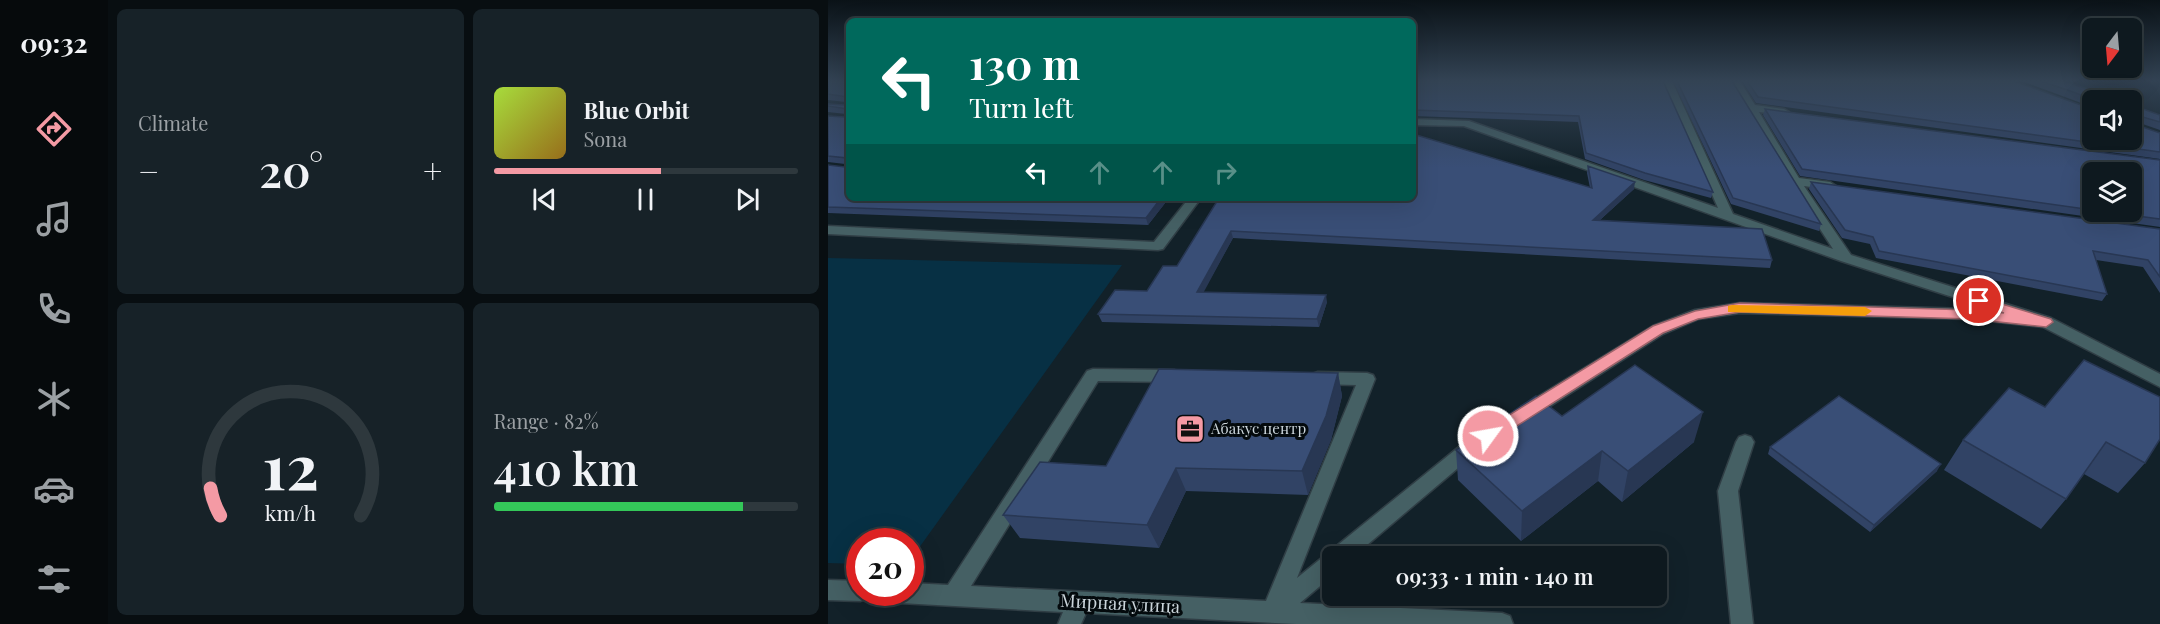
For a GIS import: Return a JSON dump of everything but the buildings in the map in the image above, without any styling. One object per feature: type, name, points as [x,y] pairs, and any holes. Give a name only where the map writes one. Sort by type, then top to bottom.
[{"type":"street","points":[[1680,110],[1728,216]]},
{"type":"street","points":[[1752,110],[1794,181],[1846,258]]},
{"type":"street","points":[[1768,110],[1798,114]]},
{"type":"street","points":[[1416,122],[1465,123],[1846,258],[2046,322],[2160,381]]},
{"type":"street","points":[[1794,181],[1842,187]]},
{"type":"street","points":[[828,230],[1158,246],[1193,201]]},
{"type":"street","points":[[1509,423],[1658,330],[1695,315],[1740,308],[1971,314],[2046,322]]},
{"type":"street","points":[[953,596],[1094,375],[1189,376]]},
{"type":"street","points":[[1273,612],[1367,379],[1296,378]]},
{"type":"street","points":[[1351,546],[1469,448],[1489,436]]},
{"type":"street","points":[[1742,624],[1728,491],[1745,442]]},
{"type":"street","points":[[1273,612],[1322,570]]},
{"type":"street","points":[[828,590],[846,591]]},
{"type":"street","name":"Мирная улица","points":[[924,594],[1502,624]]},
{"type":"street","points":[[1069,624],[1079,603]]},
{"type":"shaded area","points":[[828,258],[1122,265],[924,541],[924,528],[846,528],[846,564],[828,563]]},
{"type":"slow traffic","points":[[1732,309],[1865,311]]},
{"type":"place","name":"Абакус центр","points":[[1190,429]]},
{"type":"route","points":[[1488,436],[1658,330],[1695,315],[1740,308],[1971,314],[2046,322],[1979,301]]}]
